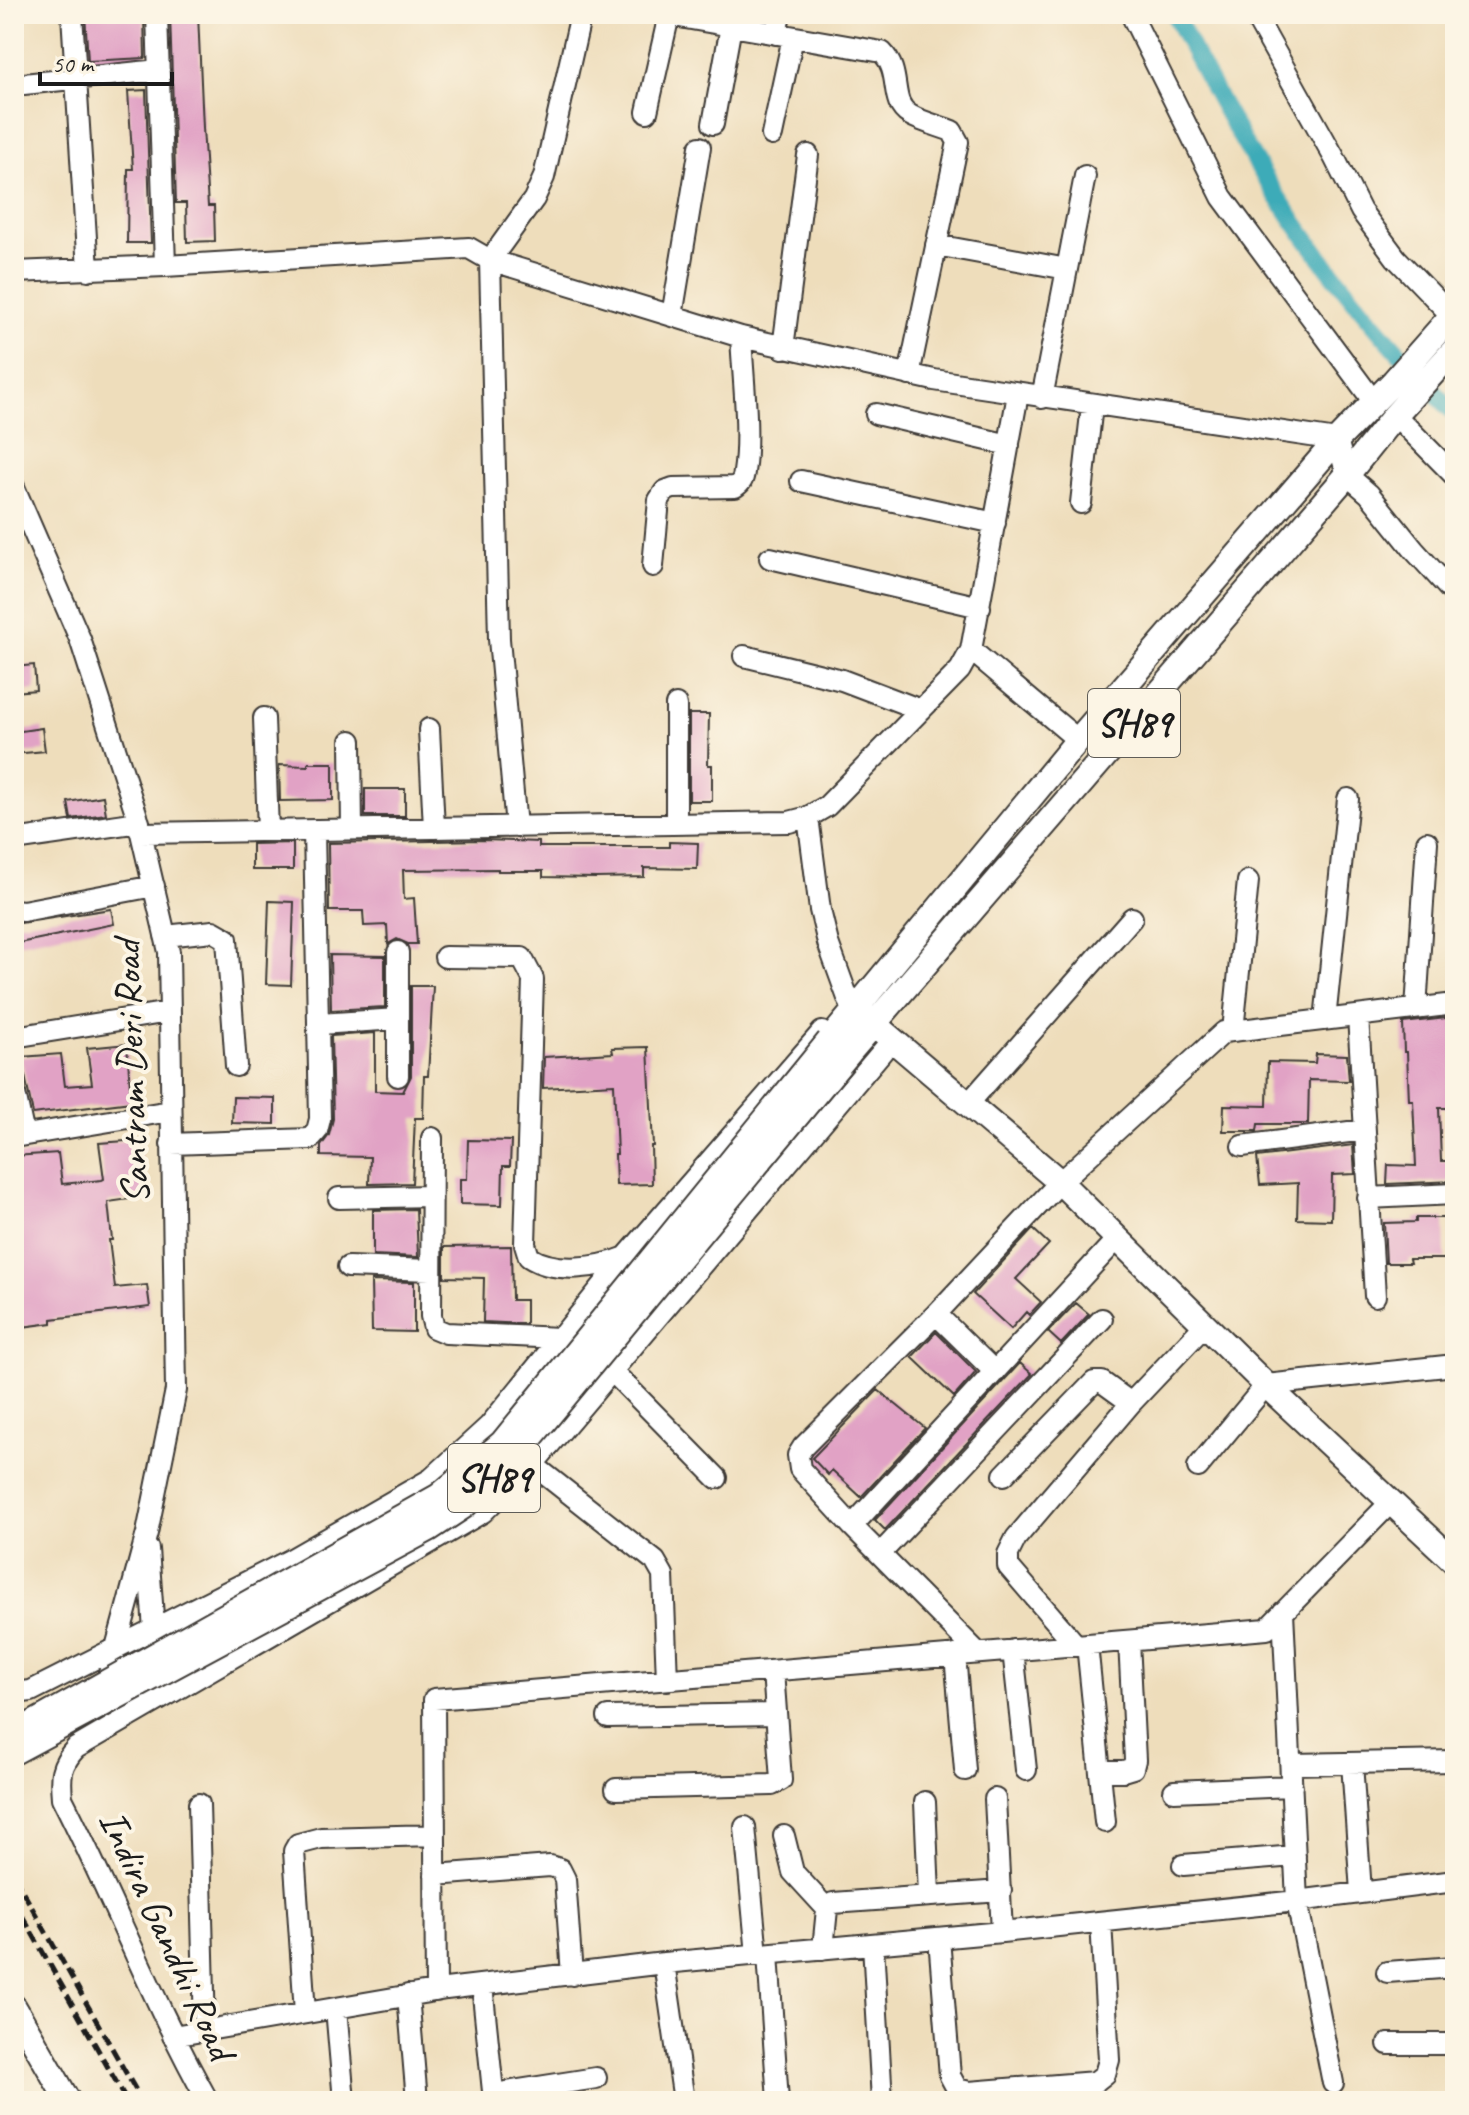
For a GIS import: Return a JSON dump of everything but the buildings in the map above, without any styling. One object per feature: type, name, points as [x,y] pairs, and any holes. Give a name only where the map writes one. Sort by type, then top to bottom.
[{"type":"main road","name":"SH89","points":[[14,1734],[439,1496],[502,1443],[839,1047],[868,1019],[1347,475],[1395,415],[1405,386],[1450,327]]},
{"type":"main road","name":"SH89","points":[[868,1019],[1078,740],[1337,440],[1374,402],[1405,386]]},
{"type":"main road","points":[[868,1019],[1060,1182],[1266,1385],[1455,1562]]},
{"type":"main road","name":"SH89","points":[[14,1752],[415,1537],[464,1506],[518,1453],[839,1047]]},
{"type":"main road","points":[[14,2007],[68,2101]]},
{"type":"street","points":[[72,14],[88,270]]},
{"type":"street","points":[[157,14],[165,266]]},
{"type":"street","points":[[516,827],[499,639],[490,260],[534,199],[544,177],[581,14]]},
{"type":"street","points":[[1131,14],[1222,197],[1374,402]]},
{"type":"street","points":[[1254,14],[1361,211],[1450,327]]},
{"type":"street","points":[[647,112],[666,15],[731,26],[783,28],[882,52],[891,61],[898,103],[902,108],[909,114],[952,131],[958,142],[909,375]]},
{"type":"street","points":[[713,124],[731,26]]},
{"type":"street","points":[[772,135],[783,28]]},
{"type":"street","points":[[14,85],[159,70]]},
{"type":"street","points":[[672,316],[700,147]]},
{"type":"street","points":[[783,348],[808,155]]},
{"type":"street","points":[[1042,398],[1085,176]]},
{"type":"street","points":[[936,245],[1067,269]]},
{"type":"street","points":[[14,272],[469,248],[490,260],[783,348],[909,375],[1042,398],[1337,440],[1347,475],[1369,494],[1455,595]]},
{"type":"street","points":[[653,566],[659,500],[665,491],[673,488],[735,487],[740,484],[744,474],[741,337]]},
{"type":"street","points":[[14,840],[140,828],[314,831],[789,822],[808,817],[827,806],[921,710],[960,670],[971,650],[1018,394]]},
{"type":"street","points":[[1081,503],[1092,405]]},
{"type":"street","points":[[876,414],[1009,445]]},
{"type":"street","points":[[1395,415],[1455,476]]},
{"type":"street","points":[[801,481],[995,523]]},
{"type":"street","name":"Santram Deri Road","points":[[14,487],[19,511],[80,639],[140,828],[169,952],[176,1390],[147,1533],[90,1740]]},
{"type":"street","points":[[770,558],[980,607]]},
{"type":"street","points":[[971,650],[1078,740]]},
{"type":"street","points":[[744,656],[842,680],[921,710]]},
{"type":"street","points":[[676,705],[676,824]]},
{"type":"street","points":[[264,718],[268,831]]},
{"type":"street","points":[[429,729],[434,828]]},
{"type":"street","points":[[351,741],[352,830]]},
{"type":"street","points":[[1325,1020],[1348,799]]},
{"type":"street","points":[[808,817],[820,910],[828,943],[868,1019]]},
{"type":"street","points":[[171,1144],[310,1139],[317,1131],[320,1119],[314,831]]},
{"type":"street","points":[[1416,1009],[1427,842]]},
{"type":"street","points":[[1233,1031],[1248,881]]},
{"type":"street","points":[[14,910],[23,911],[154,886]]},
{"type":"street","points":[[968,1104],[1132,918]]},
{"type":"street","points":[[165,936],[213,931],[227,939],[236,1066]]},
{"type":"street","points":[[398,952],[398,1076]]},
{"type":"street","points":[[445,957],[522,958],[533,979],[525,1244],[529,1257],[540,1264],[582,1267],[626,1257]]},
{"type":"street","points":[[978,1653],[800,1469],[798,1455],[803,1447],[936,1314],[1060,1182],[1224,1032],[1455,1004]]},
{"type":"street","points":[[14,1037],[169,1012]]},
{"type":"street","points":[[1358,1016],[1375,1296]]},
{"type":"street","points":[[319,1024],[398,1019]]},
{"type":"street","points":[[14,1693],[31,1691],[154,1630],[290,1560],[431,1479],[489,1426],[626,1257],[868,1019]]},
{"type":"street","points":[[90,1740],[483,1512],[532,1464],[611,1370],[868,1019]]},
{"type":"street","points":[[14,1089],[19,1136],[170,1111]]},
{"type":"street","points":[[1242,1146],[1364,1130]]},
{"type":"street","points":[[432,1138],[431,1316],[434,1328],[446,1333],[560,1338]]},
{"type":"street","points":[[1368,1198],[1455,1194]]},
{"type":"street","points":[[339,1198],[431,1196]]},
{"type":"street","points":[[852,1526],[1117,1239]]},
{"type":"street","points":[[348,1267],[431,1270]]},
{"type":"street","points":[[936,1314],[995,1372]]},
{"type":"street","points":[[880,1554],[1102,1319]]},
{"type":"street","points":[[1105,1822],[1082,1645],[1008,1566],[1008,1554],[1016,1538],[1131,1403],[1205,1325]]},
{"type":"street","points":[[1198,1467],[1266,1385],[1455,1365]]},
{"type":"street","points":[[611,1370],[717,1478]]},
{"type":"street","points":[[1004,1475],[1094,1382],[1102,1382],[1131,1403]]},
{"type":"street","points":[[532,1464],[655,1561],[663,1575],[667,1680]]},
{"type":"street","points":[[436,1991],[434,1699],[1267,1629],[1392,1501]]},
{"type":"street","name":"Santram Deri Road","points":[[147,1533],[154,1630]]},
{"type":"street","points":[[1283,1612],[1297,1901],[1333,2083]]},
{"type":"street","points":[[1100,1771],[1133,1768],[1135,1760],[1129,1641]]},
{"type":"street","points":[[1013,1650],[1026,1770]]},
{"type":"street","points":[[955,1655],[965,1770]]},
{"type":"street","points":[[616,1789],[772,1785],[781,1780],[773,1671]]},
{"type":"street","points":[[608,1717],[776,1714]]},
{"type":"street","name":"Indira Gandhi Road","points":[[90,1740],[76,1748],[65,1760],[60,1773],[62,1798],[173,2036],[208,2101]]},
{"type":"street","points":[[1291,1764],[1455,1761]]},
{"type":"street","points":[[1352,1763],[1361,1892]]},
{"type":"street","points":[[1174,1791],[1292,1786]]},
{"type":"street","points":[[995,1799],[1002,1932]]},
{"type":"street","points":[[925,1802],[929,1895]]},
{"type":"street","points":[[199,1804],[205,2030]]},
{"type":"street","points":[[745,1827],[763,1954],[778,2101]]},
{"type":"street","points":[[305,2013],[294,1851],[298,1844],[321,1838],[435,1835]]},
{"type":"street","points":[[784,1836],[793,1872],[827,1909]]},
{"type":"street","points":[[1183,1865],[1295,1856]]},
{"type":"street","points":[[435,1875],[550,1866],[560,1869],[565,1879],[572,1975]]},
{"type":"street","points":[[173,2036],[482,1985],[664,1963],[1101,1922],[1455,1881]]},
{"type":"street","points":[[823,1949],[827,1909],[833,1903],[1001,1891]]},
{"type":"street","points":[[939,1938],[950,2076],[957,2089],[969,2092],[1095,2082],[1105,2074],[1109,2060],[1101,1922]]},
{"type":"street","points":[[873,1944],[882,2101]]},
{"type":"street","points":[[664,1963],[684,2101]]},
{"type":"street","points":[[1387,1972],[1455,1967]]},
{"type":"street","points":[[482,1985],[494,2097],[596,2078]]},
{"type":"street","points":[[408,1995],[417,2101]]},
{"type":"street","points":[[336,2008],[344,2101]]},
{"type":"street","points":[[1388,2044],[1455,2044]]},
{"type":"waterway","points":[[1174,14],[1261,172],[1294,221],[1371,320],[1455,414]]},
{"type":"railway","points":[[14,1876],[142,2101]]},
{"type":"railway","points":[[14,1901],[127,2101]]}]
